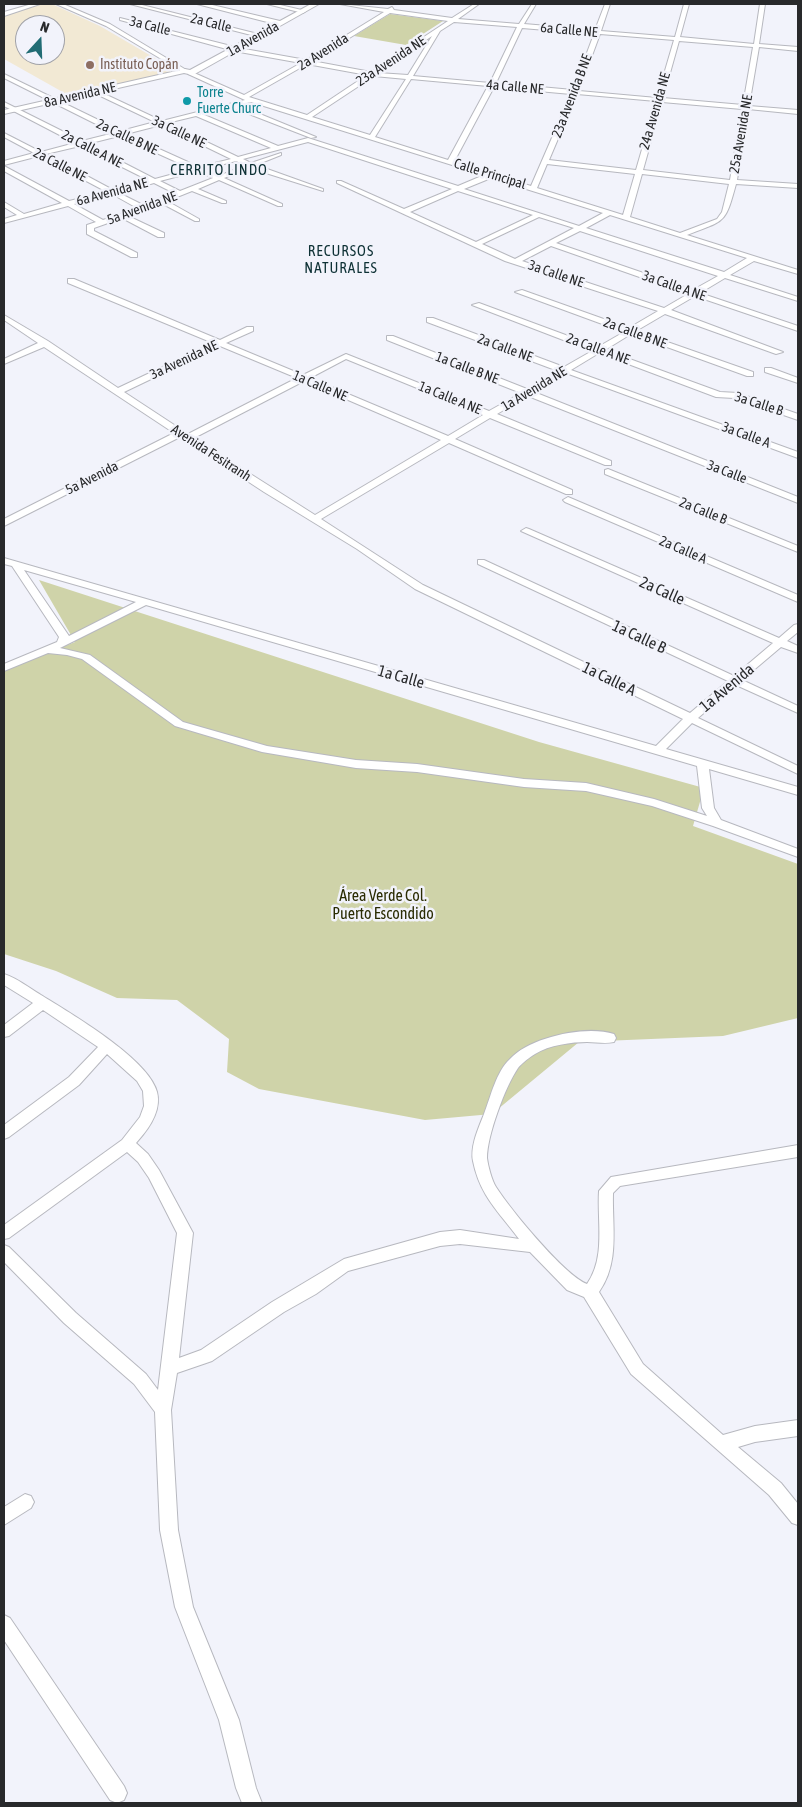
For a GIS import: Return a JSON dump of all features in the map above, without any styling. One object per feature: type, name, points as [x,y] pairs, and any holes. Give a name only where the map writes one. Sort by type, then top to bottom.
[{"type":"street","points":[[4,4],[21,9]]},
{"type":"street","points":[[4,14],[38,4]]},
{"type":"street","name":"3a Calle","points":[[59,4],[108,25],[187,72]]},
{"type":"street","name":"2a Calle","points":[[133,4],[259,35]]},
{"type":"street","points":[[140,11],[156,4]]},
{"type":"street","points":[[200,4],[281,23]]},
{"type":"street","points":[[270,4],[303,11]]},
{"type":"street","name":"1a Avenida","points":[[187,72],[316,4]]},
{"type":"street","name":"6a Calle NE","points":[[342,4],[451,20],[798,49]]},
{"type":"street","name":"2a Avenida","points":[[4,163],[232,105],[248,98],[400,4]]},
{"type":"street","name":"23a Avenida NE","points":[[306,118],[476,4]]},
{"type":"street","points":[[450,162],[492,85],[520,26],[534,4]]},
{"type":"street","name":"23a Avenida B NE","points":[[534,188],[575,92],[608,4]]},
{"type":"street","name":"24a Avenida NE","points":[[626,218],[658,100],[687,4]]},
{"type":"street","name":"25a Avenida NE","points":[[680,235],[719,220],[725,212],[733,182],[763,4]]},
{"type":"street","points":[[108,25],[131,15]]},
{"type":"street","name":"3a Calle","points":[[122,19],[235,48]]},
{"type":"street","points":[[372,137],[441,28]]},
{"type":"street","name":"4a Calle NE","points":[[235,48],[371,74],[798,112]]},
{"type":"street","name":"8a Avenida NE","points":[[4,112],[187,72]]},
{"type":"street","name":"Calle Principal","points":[[187,72],[248,98],[306,118],[320,133],[372,137],[798,272]]},
{"type":"street","name":"2a Calle B NE","points":[[4,76],[51,101],[196,170],[280,206]]},
{"type":"street","name":"3a Calle NE","points":[[94,92],[252,166],[321,190]]},
{"type":"street","name":"2a Calle A NE","points":[[4,104],[180,194]]},
{"type":"street","points":[[232,105],[320,133],[458,189],[798,299]]},
{"type":"street","points":[[196,114],[277,148]]},
{"type":"street","name":"6a Avenida NE","points":[[4,221],[277,148],[320,133]]},
{"type":"street","name":"5a Avenida NE","points":[[134,255],[102,239],[90,232],[89,229],[101,222],[123,216],[252,166],[320,133]]},
{"type":"street","name":"2a Calle NE","points":[[4,135],[143,208]]},
{"type":"street","points":[[546,162],[733,182],[798,186]]},
{"type":"street","points":[[4,168],[101,222]]},
{"type":"street","points":[[405,211],[492,175]]},
{"type":"street","name":"3a Calle NE","points":[[339,182],[508,259],[516,260],[665,310],[779,352]]},
{"type":"street","points":[[193,189],[224,202]]},
{"type":"street","points":[[162,201],[197,220]]},
{"type":"street","points":[[4,204],[23,216]]},
{"type":"street","points":[[516,260],[609,212]]},
{"type":"street","points":[[474,245],[538,215]]},
{"type":"street","points":[[123,216],[161,235]]},
{"type":"street","name":"3a Calle A NE","points":[[549,243],[798,329]]},
{"type":"street","name":"1a Avenida NE","points":[[314,519],[753,258]]},
{"type":"street","name":"1a Calle NE","points":[[71,281],[448,440],[568,496]]},
{"type":"street","name":"2a Calle B NE","points":[[519,292],[750,374]]},
{"type":"street","name":"2a Calle A NE","points":[[476,305],[719,395]]},
{"type":"street","name":"Avenida Fesitranh","points":[[4,317],[419,587]]},
{"type":"street","name":"2a Calle NE","points":[[430,320],[683,414],[694,416]]},
{"type":"street","name":"3a Avenida NE","points":[[118,391],[250,329]]},
{"type":"street","name":"1a Calle B NE","points":[[390,338],[656,444]]},
{"type":"street","points":[[4,362],[45,344]]},
{"type":"street","name":"5a Avenida","points":[[4,523],[304,379],[346,356]]},
{"type":"street","name":"1a Calle A NE","points":[[346,356],[490,414],[608,468]]},
{"type":"street","points":[[768,370],[798,381]]},
{"type":"street","name":"3a Calle B","points":[[719,395],[735,395],[798,417]]},
{"type":"street","name":"3a Calle A","points":[[694,416],[798,454]]},
{"type":"street","name":"3a Calle","points":[[656,444],[798,500]]},
{"type":"street","name":"2a Calle B","points":[[608,468],[798,549]]},
{"type":"street","name":"2a Calle A","points":[[568,496],[798,599]]},
{"type":"street","name":"2a Calle","points":[[526,531],[798,650]]},
{"type":"street","name":"1a Calle B","points":[[481,562],[798,710]]},
{"type":"street","points":[[9,563],[64,637],[60,644]]},
{"type":"street","name":"1a Calle","points":[[9,563],[798,791]]},
{"type":"street","name":"1a Calle A","points":[[419,587],[798,770]]},
{"type":"street","points":[[4,668],[60,644],[146,602]]},
{"type":"street","name":"1a Avenida","points":[[657,751],[691,718],[736,682],[798,627]]},
{"type":"street","points":[[46,650],[68,652],[86,657],[179,724],[266,749],[356,764],[416,768],[524,783],[586,787],[654,803],[717,823],[798,854]]},
{"type":"street","points":[[703,764],[708,808],[717,823]]},
{"type":"street","points":[[4,978],[107,1046],[141,1078],[150,1090],[151,1105],[144,1124],[126,1144],[4,1233]]},
{"type":"street","points":[[4,1032],[43,1003]]},
{"type":"street","points":[[609,1038],[585,1037],[557,1041],[532,1049],[514,1063],[503,1082],[484,1132],[480,1159],[488,1188],[534,1246],[572,1285],[590,1292],[637,1369],[720,1444],[775,1489],[798,1517]]},
{"type":"street","points":[[4,1133],[74,1081],[107,1046]]},
{"type":"street","points":[[126,1144],[143,1158],[154,1174],[185,1233],[170,1368],[163,1410],[169,1530],[184,1607],[229,1720],[246,1788],[252,1803]]},
{"type":"street","points":[[590,1292],[602,1273],[607,1251],[604,1213],[606,1191],[616,1181],[798,1151]]},
{"type":"street","points":[[170,1368],[206,1356],[278,1307],[310,1289],[344,1266],[440,1239],[460,1237],[513,1245],[534,1246]]},
{"type":"street","points":[[4,1252],[70,1318],[140,1379],[163,1410]]},
{"type":"street","points":[[720,1444],[755,1434],[798,1428]]},
{"type":"street","points":[[4,1516],[25,1502]]},
{"type":"street","points":[[4,1624],[117,1793]]},
{"type":"shaded area","name":"Instituto Copán","points":[[43,4],[52,4],[100,26],[177,71],[68,95],[4,59],[4,16]]},
{"type":"green space","points":[[390,14],[443,21],[406,45],[354,36]]},
{"type":"green space","name":"Área Verde Col. Puerto Escondido","points":[[39,580],[539,742],[704,788],[693,826],[798,864],[798,1018],[723,1036],[579,1042],[492,1114],[425,1120],[259,1089],[227,1072],[229,1039],[177,1000],[117,998],[56,971],[4,954],[4,671],[75,642]]},
{"type":"place","name":"Instituto Copán","points":[[90,65]]},
{"type":"place","name":"Torre Fuerte Churc","points":[[187,101]]},
{"type":"district","name":"CERRITO LINDO","points":[[219,170]]},
{"type":"district","name":"RECURSOS NATURALES","points":[[341,260]]}]
